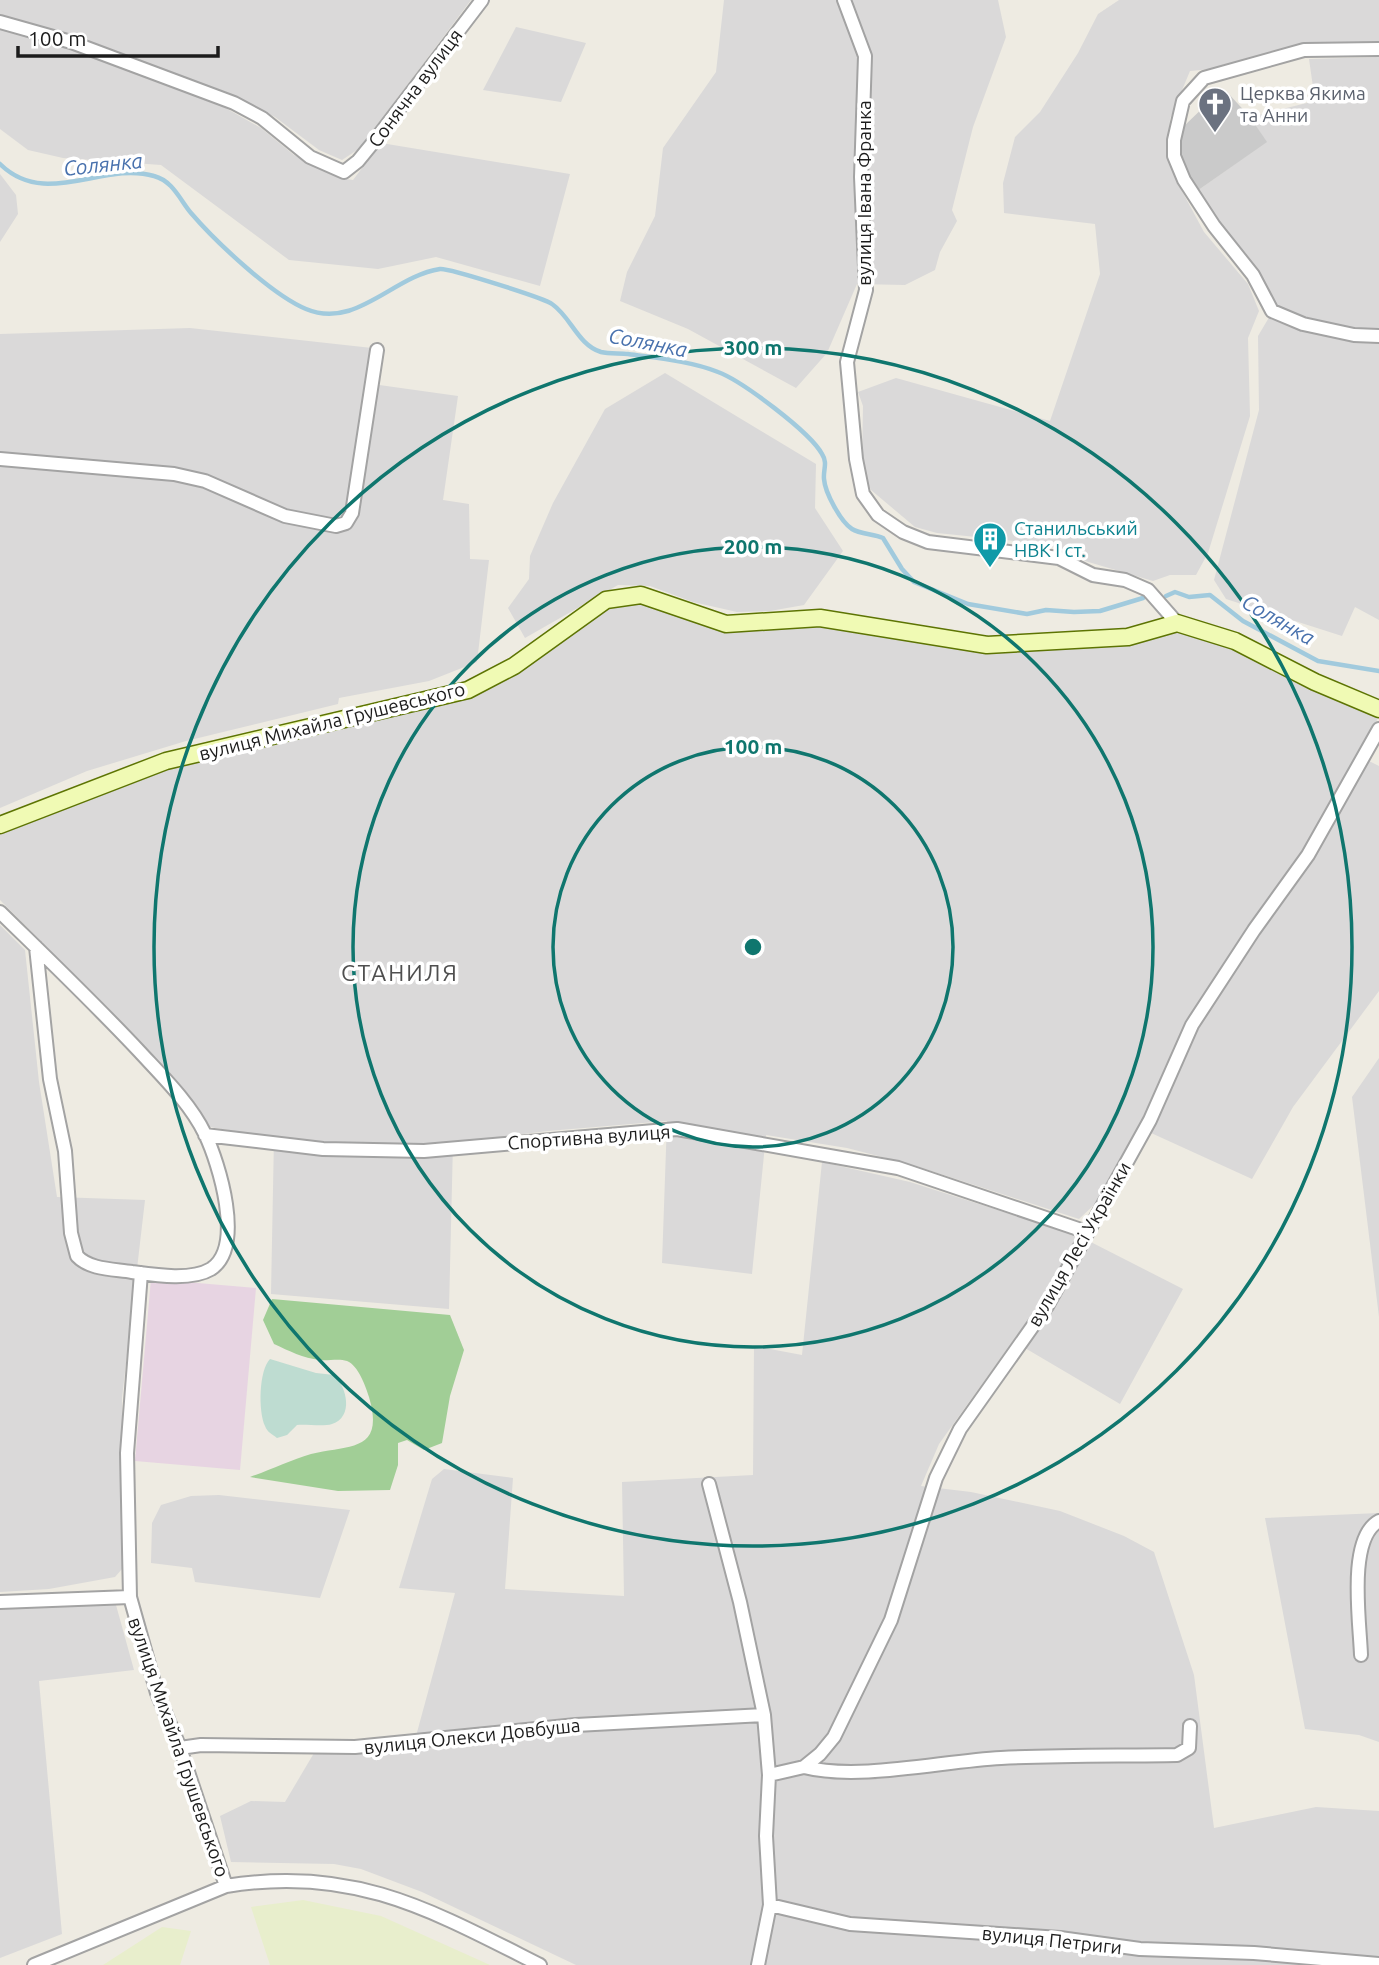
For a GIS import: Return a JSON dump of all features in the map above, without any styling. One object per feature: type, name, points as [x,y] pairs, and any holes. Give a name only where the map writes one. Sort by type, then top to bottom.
[{"type":"street","name":"Сонячна вулиця","points":[[0,22],[72,43],[234,103],[262,118],[310,157],[344,172],[370,146],[482,0]]},
{"type":"street","name":"вулиця Івана Франка","points":[[844,0],[864,57],[861,177],[866,290],[846,362],[856,459],[863,494],[878,514],[903,532],[928,542],[1059,558],[1093,575],[1125,580],[1148,590],[1177,623]]},
{"type":"street","points":[[1379,49],[1304,50],[1204,78],[1183,102],[1174,140],[1174,156],[1184,180],[1214,226],[1253,275],[1272,311],[1303,324],[1354,335],[1379,336]]},
{"type":"street","points":[[0,459],[174,474],[205,481],[285,516],[336,526],[346,523],[352,513],[377,349]]},
{"type":"street","name":"вулиця Михайла Грушевського","points":[[0,825],[166,761],[468,690],[514,666],[606,600],[626,595],[641,595],[726,624],[820,618],[986,645],[1128,637],[1177,623]]},
{"type":"street","points":[[1177,623],[1234,641],[1315,682],[1379,709]]},
{"type":"street","name":"вулиця Лесі Українки","points":[[804,1767],[820,1754],[834,1737],[891,1620],[936,1478],[960,1429],[1046,1306],[1150,1119],[1192,1025],[1254,930],[1308,855],[1379,729]]},
{"type":"street","points":[[0,912],[36,947],[164,1078],[205,1135],[222,1188],[228,1221],[222,1258],[209,1270],[194,1275],[141,1273],[97,1267],[82,1261],[73,1247],[65,1151],[50,1079],[36,947]]},
{"type":"street","name":"Спортивна вулиця","points":[[205,1135],[323,1149],[424,1151],[677,1129],[898,1168],[1087,1232]]},
{"type":"street","name":"вулиця Михайла Грушевського","points":[[141,1273],[127,1453],[130,1597],[157,1693],[180,1748],[226,1886]]},
{"type":"street","points":[[709,1484],[740,1602],[764,1715],[769,1775],[766,1836],[769,1905],[758,1965]]},
{"type":"street","points":[[1361,1655],[1359,1558],[1366,1532],[1379,1521]]},
{"type":"street","points":[[0,1602],[130,1597]]},
{"type":"street","name":"вулиця Олекси Довбуша","points":[[180,1748],[201,1745],[355,1747],[576,1725],[764,1715]]},
{"type":"street","points":[[769,1775],[804,1767],[819,1771],[857,1771],[1000,1758],[1177,1755],[1189,1748],[1190,1726]]},
{"type":"street","points":[[34,1965],[226,1886],[258,1881],[311,1880],[355,1885],[413,1903],[540,1965]]},
{"type":"street","name":"вулиця Петриги","points":[[769,1905],[850,1924],[1060,1938],[1140,1949],[1254,1953],[1379,1964]]},
{"type":"shaded area","points":[[0,0],[471,0],[360,148],[342,160],[319,150],[275,117],[226,92],[0,14]]},
{"type":"shaded area","points":[[724,0],[998,0],[1006,37],[973,127],[952,210],[957,221],[940,252],[935,270],[905,285],[857,284],[827,353],[796,388],[688,329],[620,301],[627,272],[655,216],[663,148],[716,72]]},
{"type":"shaded area","points":[[1119,0],[1379,0],[1379,44],[1298,45],[1211,69],[1190,71],[1170,119],[1168,157],[1176,180],[1204,232],[1248,284],[1259,311],[1248,338],[1250,416],[1208,553],[1196,575],[1170,575],[1153,581],[1085,561],[1066,550],[1034,543],[937,533],[915,527],[871,490],[864,476],[863,406],[858,392],[896,378],[1050,421],[1100,274],[1095,224],[1004,213],[1003,183],[1015,137],[1040,112],[1078,53],[1098,14]]},
{"type":"shaded area","points":[[516,27],[586,43],[561,102],[483,90]]},
{"type":"shaded area","points":[[0,28],[49,42],[215,102],[261,128],[294,155],[340,178],[353,180],[381,143],[570,174],[540,286],[436,257],[378,269],[289,260],[161,165],[63,158],[28,150],[0,129]]},
{"type":"shaded area","points":[[1379,57],[1379,620],[1355,607],[1342,636],[1226,599],[1214,580],[1259,410],[1258,336],[1277,304],[1197,191],[1266,142],[1250,117],[1315,101],[1309,59]]},
{"type":"shaded area","points":[[1227,92],[1250,117],[1267,142],[1197,191],[1183,166],[1179,151],[1183,127],[1208,103]]},
{"type":"shaded area","points":[[0,174],[16,195],[18,214],[0,242]]},
{"type":"shaded area","points":[[190,328],[372,348],[365,383],[458,396],[443,500],[469,504],[470,559],[489,560],[477,662],[429,681],[339,698],[338,704],[186,741],[87,771],[0,808],[0,334]]},
{"type":"shaded area","points":[[665,373],[816,464],[815,508],[843,551],[804,605],[770,611],[737,612],[693,602],[650,586],[618,585],[525,638],[508,608],[529,579],[530,556],[553,503],[605,409]]},
{"type":"shaded area","points":[[629,598],[727,629],[813,623],[936,643],[1180,630],[1222,639],[1379,716],[1359,756],[1379,766],[1379,991],[1293,1107],[1252,1179],[1138,1127],[1096,1203],[1079,1219],[913,1165],[847,1148],[766,1135],[752,1274],[662,1263],[667,1121],[548,1131],[453,1143],[449,1309],[271,1294],[274,1137],[209,1127],[192,1100],[153,1055],[0,900],[0,831],[161,766],[459,699],[600,610]]},
{"type":"shaded area","points":[[0,925],[25,950],[39,1082],[57,1197],[145,1200],[122,1398],[122,1569],[115,1577],[49,1589],[0,1592]]},
{"type":"shaded area","points":[[1379,1058],[1379,1317],[1352,1097]]},
{"type":"shaded area","points":[[822,1162],[910,1182],[1079,1236],[1183,1289],[1120,1404],[1013,1341],[939,1444],[921,1486],[971,1492],[1060,1511],[1124,1536],[1154,1552],[1194,1675],[1214,1828],[1316,1807],[1379,1811],[1379,1965],[576,1965],[422,1892],[361,1869],[334,1864],[231,1862],[220,1816],[251,1801],[285,1802],[314,1753],[413,1747],[455,1593],[399,1588],[432,1479],[444,1469],[513,1478],[505,1589],[624,1596],[622,1482],[753,1475],[754,1346],[802,1355]]},
{"type":"shaded area","points":[[151,1279],[256,1288],[240,1470],[135,1461]]},
{"type":"shaded area","points":[[270,1359],[316,1373],[334,1375],[339,1380],[346,1401],[346,1409],[339,1420],[324,1425],[297,1425],[287,1435],[277,1438],[272,1434],[263,1419],[261,1401],[262,1381]]},
{"type":"shaded area","points":[[219,1495],[350,1510],[320,1598],[195,1582],[192,1568],[151,1563],[152,1523],[161,1505],[191,1496]]},
{"type":"shaded area","points":[[1379,1513],[1379,1742],[1359,1735],[1305,1729],[1265,1518]]},
{"type":"shaded area","points":[[116,1605],[134,1670],[39,1681],[62,1934],[0,1958],[0,1608]]},
{"type":"green space","points":[[272,1299],[450,1315],[464,1350],[450,1396],[442,1443],[424,1450],[407,1440],[398,1443],[398,1465],[390,1490],[338,1491],[250,1477],[311,1454],[361,1443],[372,1428],[373,1415],[368,1393],[351,1363],[344,1360],[308,1358],[274,1344],[263,1320]]},
{"type":"green space","points":[[303,1900],[381,1916],[490,1965],[270,1965],[251,1907]]},
{"type":"green space","points":[[162,1927],[191,1931],[180,1965],[103,1965]]},
{"type":"waterway","name":"Солянка","points":[[0,164],[18,177],[36,183],[55,184],[134,173],[161,178],[171,186],[201,225],[229,252],[277,292],[306,309],[324,314],[341,313],[374,300],[423,274],[440,269],[447,270],[552,304],[586,343],[601,352],[673,360],[718,372],[774,408],[815,445],[825,460],[824,479],[827,492],[848,525],[855,531],[883,538],[902,569],[914,582],[968,604],[1027,614],[1046,610],[1100,611],[1143,598]]},
{"type":"waterway","name":"Солянка","points":[[1166,596],[1175,592],[1189,597],[1210,595],[1243,621],[1318,661],[1379,671]]},
{"type":"place","name":"Церква Якима та Анни","points":[[1215,134]]},
{"type":"place","name":"Станильський НВК І ст.","points":[[990,569]]},
{"type":"district","name":"СТАНИЛЯ","points":[[400,973]]}]
